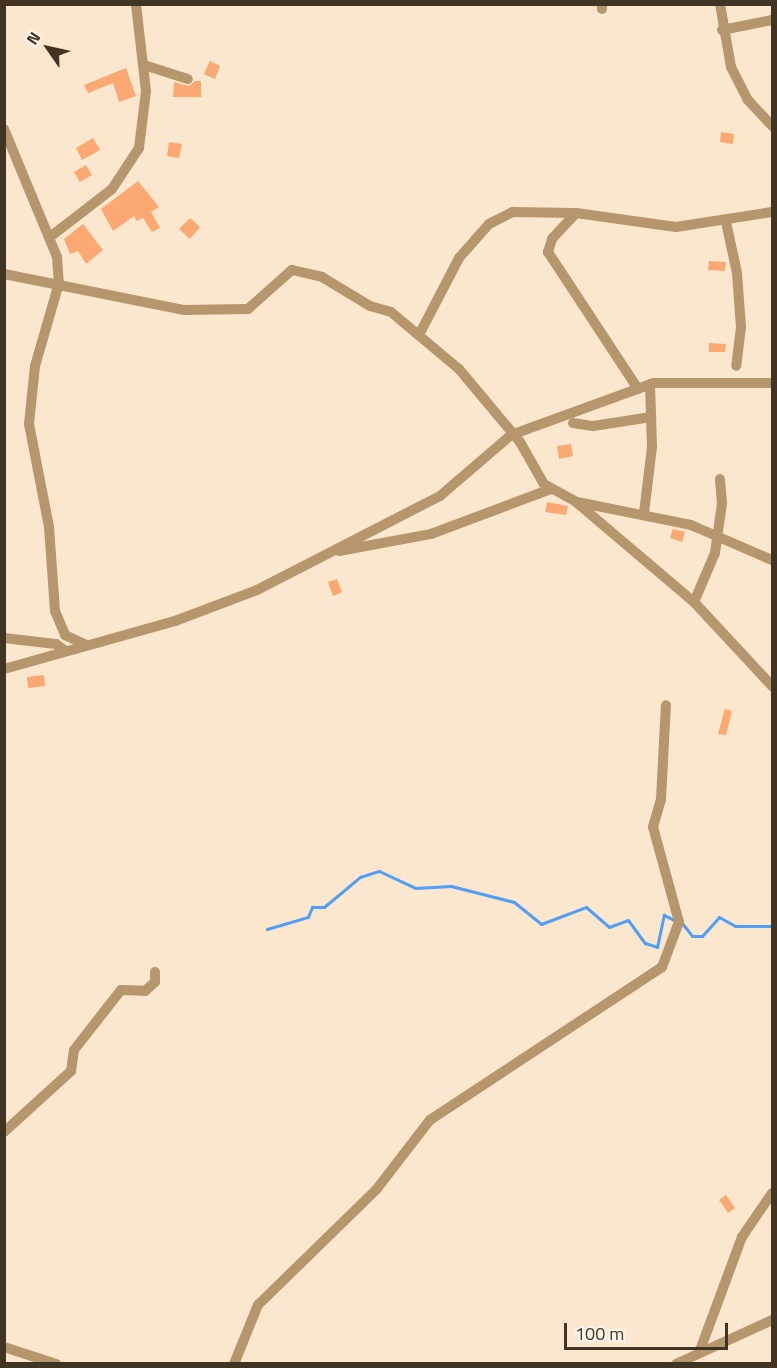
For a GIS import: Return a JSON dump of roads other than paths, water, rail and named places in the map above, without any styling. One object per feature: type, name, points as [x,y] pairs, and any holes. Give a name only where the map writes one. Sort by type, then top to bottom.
[{"type":"street","points":[[50,237],[112,189],[133,161],[143,129],[144,65],[136,4]]},
{"type":"street","points":[[720,4],[722,30],[747,99],[772,126]]},
{"type":"street","points":[[722,30],[772,20]]},
{"type":"street","points":[[144,65],[188,79]]},
{"type":"street","points":[[4,129],[50,237],[59,283],[35,366],[29,424],[48,527],[55,610],[65,635],[86,645]]},
{"type":"street","points":[[420,333],[459,258],[489,224],[513,212],[576,213],[676,227],[726,222],[772,212]]},
{"type":"street","points":[[576,213],[552,239],[548,252],[638,389]]},
{"type":"street","points":[[726,222],[737,273],[741,327],[736,366]]},
{"type":"street","points":[[4,274],[59,283],[174,309],[248,309],[292,270],[337,283],[420,333],[459,369],[512,435],[551,489],[576,502],[694,602],[772,686]]},
{"type":"street","points":[[4,669],[220,606],[330,553],[448,490],[512,435],[650,384],[772,383]]},
{"type":"street","points":[[644,513],[651,417],[650,384]]},
{"type":"street","points":[[573,423],[593,426],[651,417]]},
{"type":"street","points":[[694,602],[717,537],[720,479]]},
{"type":"street","points":[[330,553],[430,534],[551,489]]},
{"type":"street","points":[[576,502],[644,513],[717,537],[772,560]]},
{"type":"street","points":[[4,638],[56,644],[64,650]]},
{"type":"street","points":[[234,1364],[258,1305],[376,1190],[430,1120],[662,967],[680,922],[653,828],[661,799],[666,705]]},
{"type":"street","points":[[4,1132],[71,1071],[74,1050],[121,990],[145,991],[155,982],[155,972]]},
{"type":"street","points":[[699,1353],[742,1237],[769,1206],[772,1193]]},
{"type":"street","points":[[676,1364],[772,1320]]},
{"type":"street","points":[[4,1347],[56,1364]]},
{"type":"waterway","points":[[267,929],[308,917],[312,907],[324,907],[360,877],[379,871],[415,888],[451,886],[514,902],[541,924],[586,907],[609,927],[628,920],[645,943],[657,947],[664,915],[676,921]]},
{"type":"waterway","points":[[682,923],[692,936],[702,936],[719,917],[735,926],[772,926]]}]
